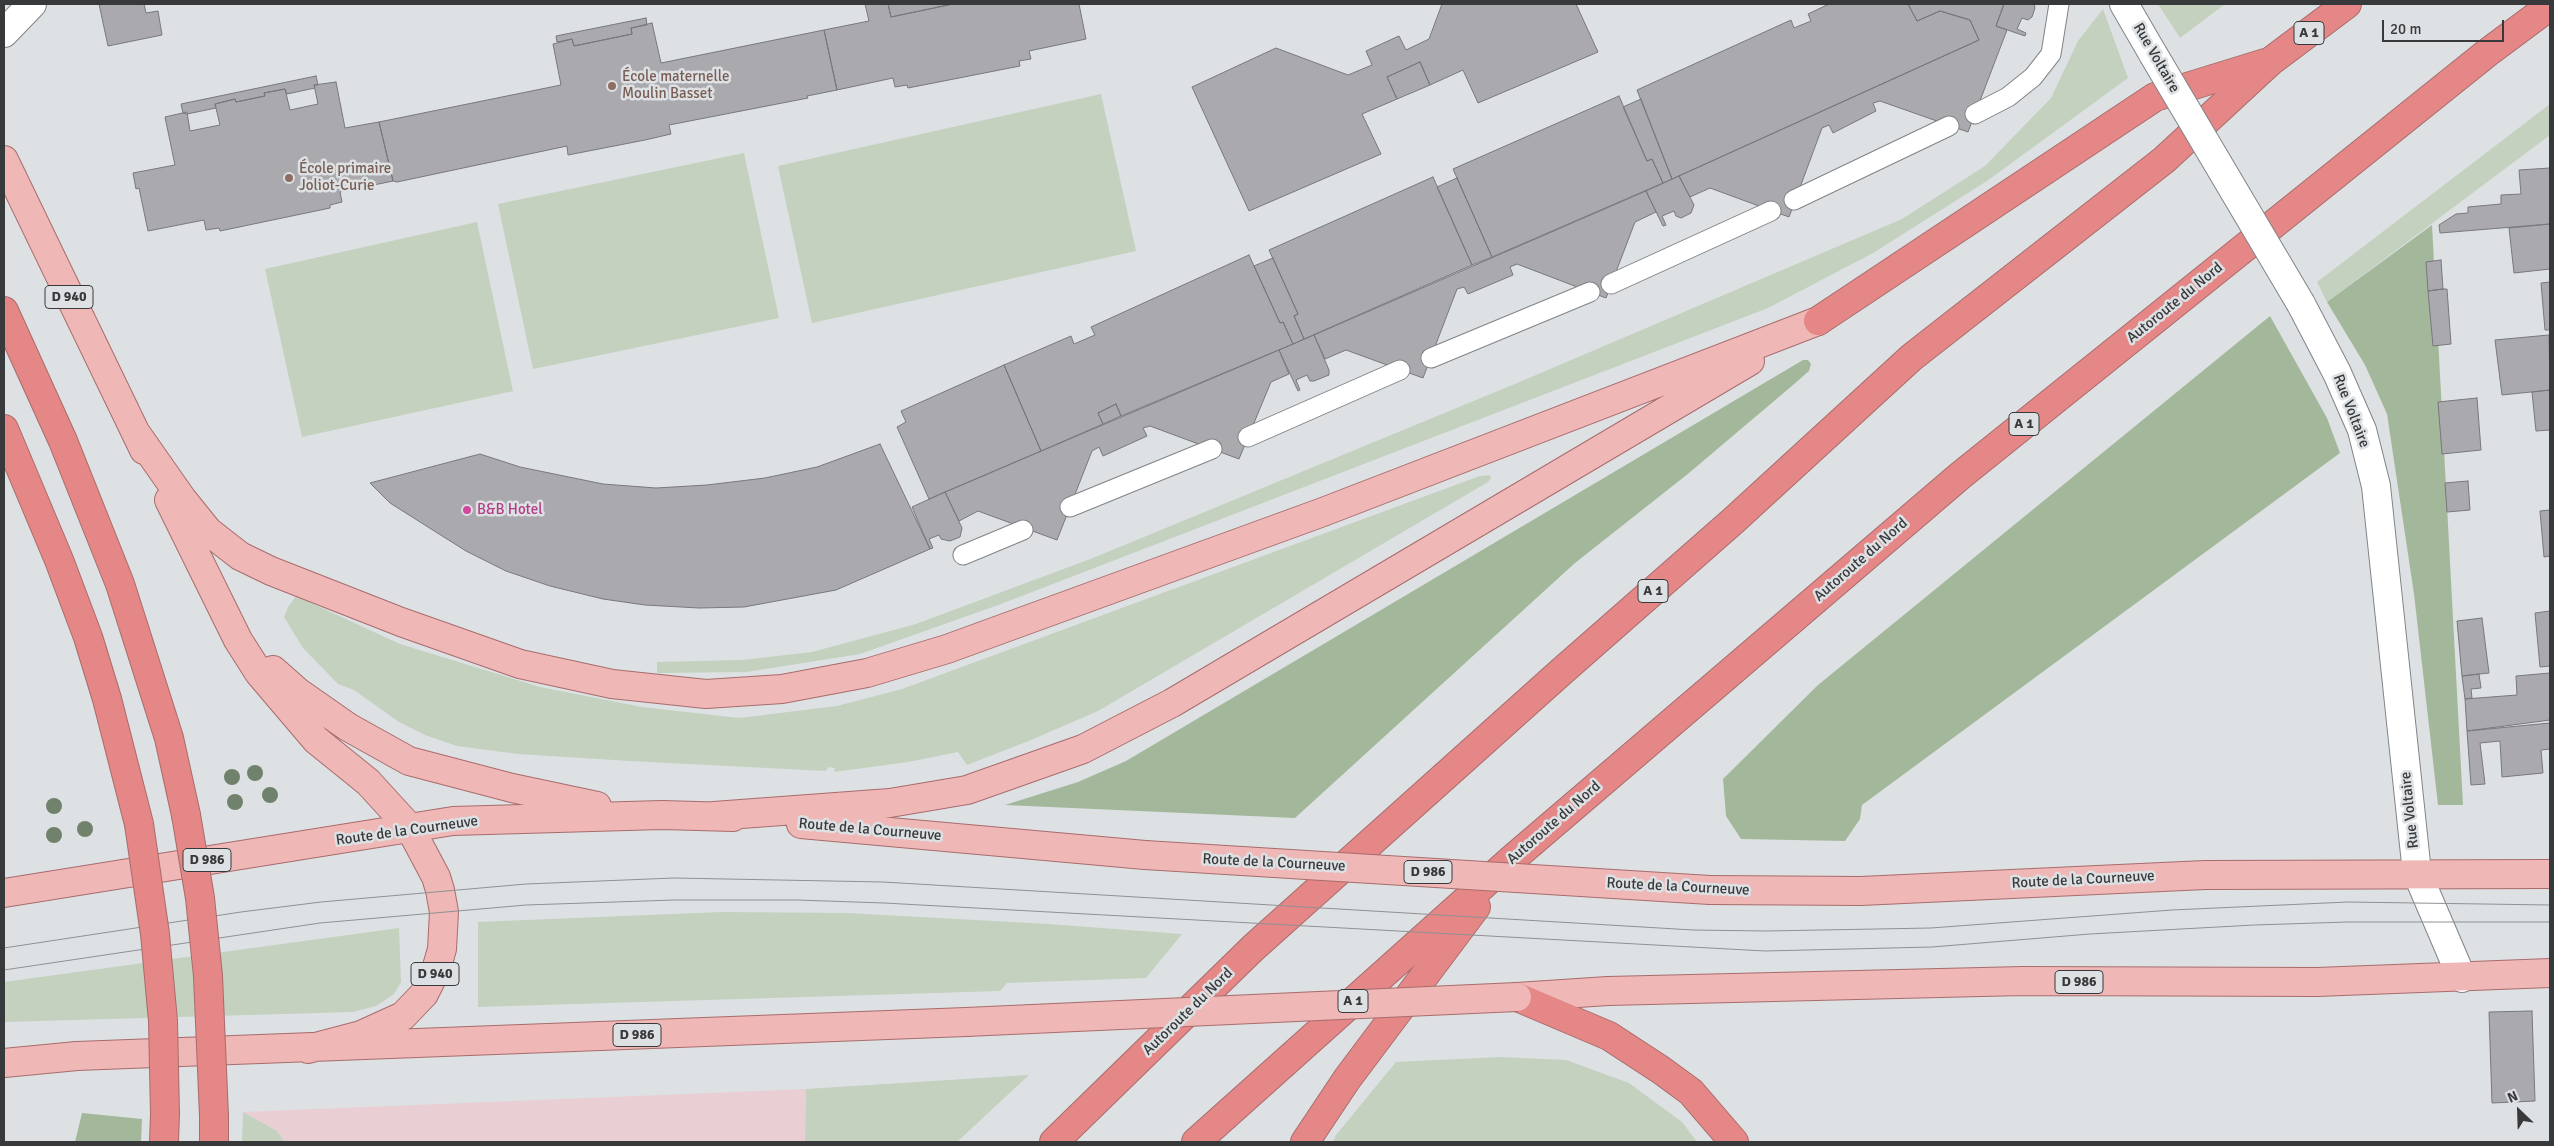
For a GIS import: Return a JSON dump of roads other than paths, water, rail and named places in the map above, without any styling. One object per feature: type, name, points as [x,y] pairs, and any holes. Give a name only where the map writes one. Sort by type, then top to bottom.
[{"type":"highway","name":"Autoroute du Nord","points":[[1054,1142],[1253,948],[1560,672],[1740,514],[1912,357],[2164,160],[2271,61],[2346,4]]},
{"type":"highway","name":"Autoroute du Nord","points":[[1196,1142],[1511,860],[1961,475],[2487,53],[2550,6]]},
{"type":"highway","points":[[1818,321],[2155,97],[2271,61]]},
{"type":"highway","points":[[4,311],[66,450],[120,584],[169,738],[186,815],[200,898],[208,976],[214,1129]]},
{"type":"highway","points":[[4,429],[56,552],[88,637],[107,699],[139,824],[159,972],[163,1021],[164,1142]]},
{"type":"highway","points":[[1306,1142],[1347,1079],[1511,860]]},
{"type":"highway","points":[[1517,997],[1609,1036],[1691,1092],[1734,1142]]},
{"type":"main road","name":"D 940","points":[[4,160],[238,640],[274,693],[316,740],[368,782],[410,828],[436,877],[444,912],[442,949],[436,970],[424,994],[403,1016],[361,1035],[308,1049]]},
{"type":"main road","points":[[136,433],[183,500],[208,531],[240,556],[402,622],[520,664],[612,684],[706,694],[782,689],[867,673],[947,649],[1322,512],[1818,321]]},
{"type":"main road","points":[[714,816],[890,803],[967,790],[1083,749],[1172,703],[1818,321]]},
{"type":"main road","points":[[238,640],[298,692],[348,727],[409,761],[579,803],[662,815]]},
{"type":"main road","name":"Route de la Courneuve","points":[[4,893],[453,821],[662,815],[714,816],[1145,855],[1710,890],[1861,891],[2205,875],[2417,872],[2550,874]]},
{"type":"main road","name":"D 986","points":[[4,1063],[77,1056],[308,1049],[966,1022],[1517,997],[1608,991],[2023,981],[2317,982],[2462,978],[2550,973]]},
{"type":"main road","points":[[4,1045],[36,1053],[77,1056]]},
{"type":"street","points":[[4,33],[32,4]]},
{"type":"street","name":"Rue Voltaire","points":[[2124,4],[2301,304],[2337,373],[2362,430],[2376,486],[2417,872],[2462,978]]},
{"type":"lane","points":[[1975,114],[2008,97],[2033,77],[2052,54],[2059,4]]},
{"type":"lane","points":[[1794,200],[1949,126]]},
{"type":"lane","points":[[1611,284],[1771,211]]},
{"type":"lane","points":[[1430,358],[1590,292]]},
{"type":"lane","points":[[1248,437],[1400,370]]},
{"type":"lane","points":[[1070,507],[1212,449]]},
{"type":"lane","points":[[963,556],[1023,530]]},
{"type":"tram line","points":[[4,948],[241,912],[321,902],[526,884],[674,878],[883,882],[1693,930],[1766,931],[1931,928],[2172,910],[2348,902],[2550,905]]},
{"type":"tram line","points":[[4,970],[320,923],[526,905],[674,900],[797,900],[884,903],[1765,951],[1932,947],[2090,934],[2254,925],[2348,922],[2550,922]]},
{"type":"place","name":"École maternelle Moulin Basset","points":[[612,86]]},
{"type":"place","name":"École primaire Joliot-Curie","points":[[289,178]]},
{"type":"place","name":"B&B Hotel","points":[[467,510]]}]
